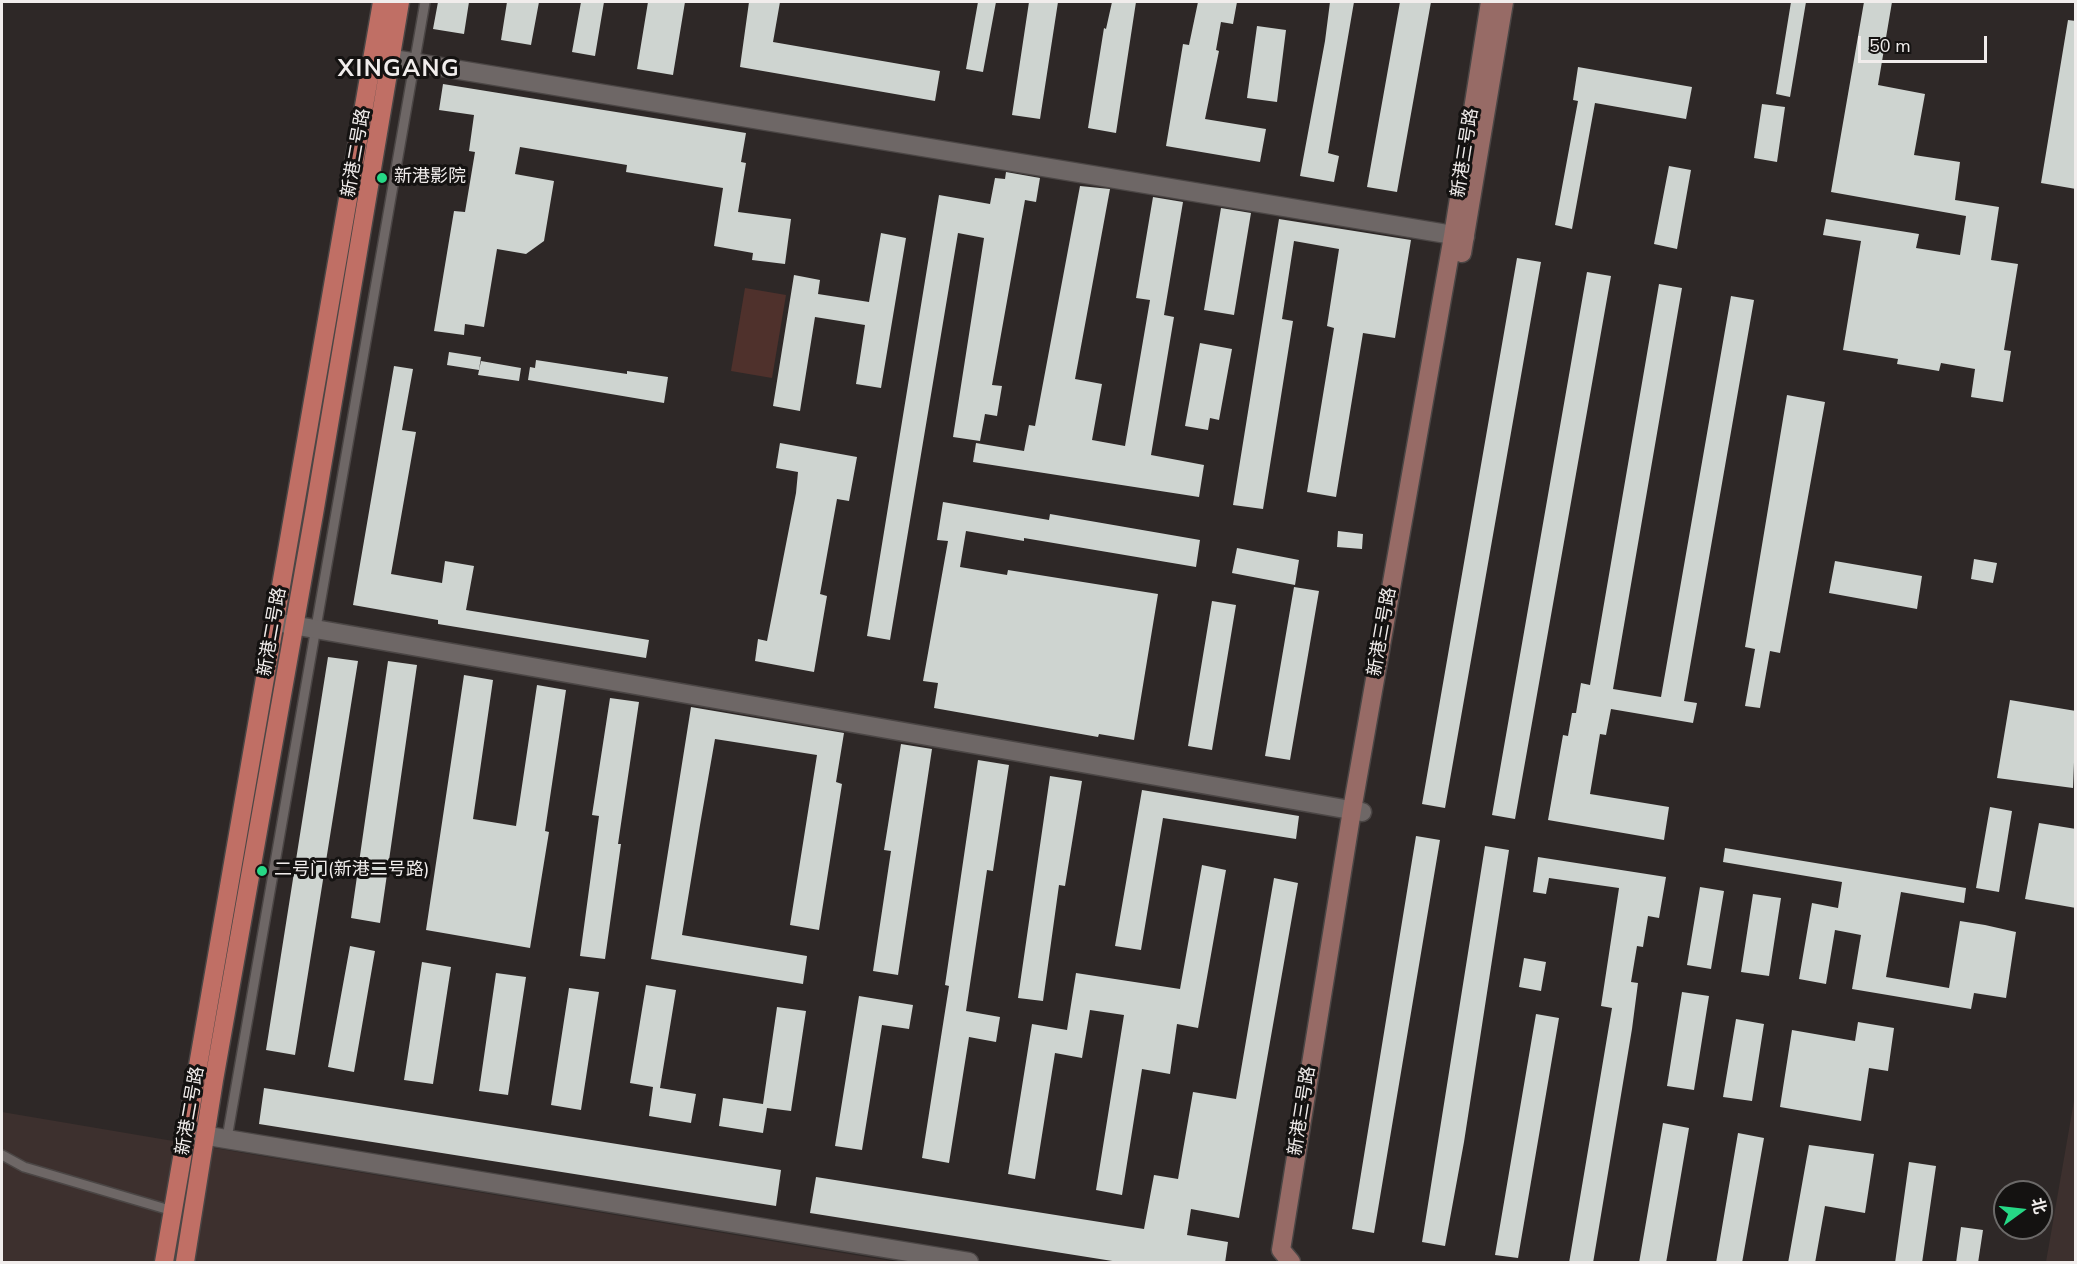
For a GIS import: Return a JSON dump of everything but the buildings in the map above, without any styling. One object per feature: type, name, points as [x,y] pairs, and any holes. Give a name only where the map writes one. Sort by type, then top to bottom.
[{"type":"main road","name":"新港二号路","points":[[164,1263],[173,1211],[196,1134],[295,626],[382,57],[382,2]]},
{"type":"main road","name":"新港二号路","points":[[185,1263],[196,1134],[275,622],[382,57],[400,2]]},
{"type":"street","name":"新港三号路","points":[[1459,237],[1490,2]]},
{"type":"street","name":"新港三号路","points":[[1290,1261],[1281,1250],[1459,237],[1504,2]]},
{"type":"street","points":[[382,57],[1459,237]]},
{"type":"street","points":[[275,622],[1357,811]]},
{"type":"street","points":[[196,1134],[969,1263]]},
{"type":"lane","points":[[227,1138],[425,2]]},
{"type":"lane","points":[[2,1155],[24,1167],[173,1211]]},
{"type":"shaded area","points":[[745,288],[786,295],[772,378],[731,371]]},
{"type":"shaded area","points":[[2075,1095],[2075,1262],[2046,1262],[2050,1240],[2053,1240],[2053,1222]]},
{"type":"shaded area","points":[[2,1112],[244,1153],[897,1262],[2,1262]]},
{"type":"place","name":"新港影院","points":[[382,178]]},
{"type":"place","name":"二号门(新港二号路)","points":[[262,871]]},
{"type":"district","name":"XINGANG","points":[[399,70]]}]
